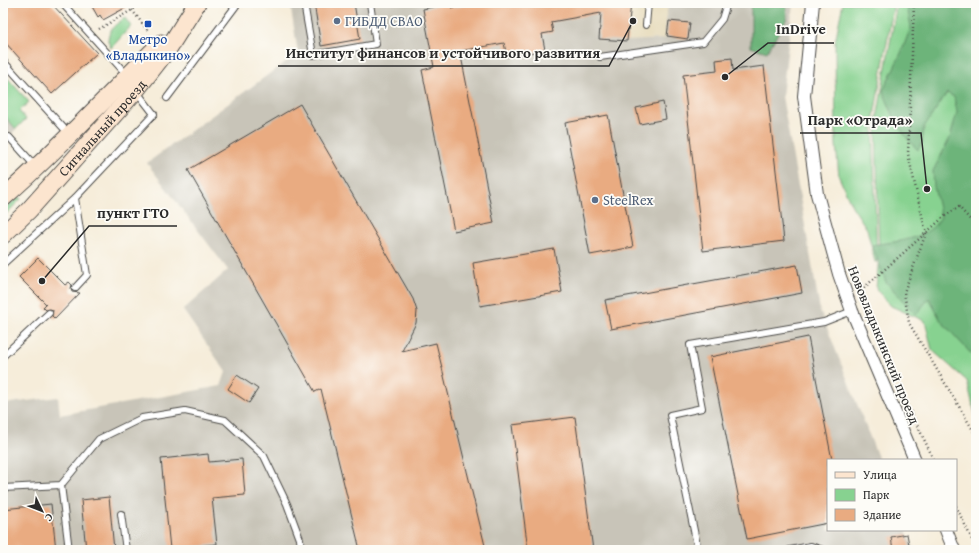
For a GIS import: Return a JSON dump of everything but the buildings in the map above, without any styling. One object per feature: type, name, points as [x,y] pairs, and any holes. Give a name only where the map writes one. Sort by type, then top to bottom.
[{"type":"main road","name":"Сигнальный проезд","points":[[3,235],[29,210],[194,8]]},
{"type":"main road","name":"Сигнальный проезд","points":[[3,198],[132,83]]},
{"type":"street","name":"Нововладыкинский проезд","points":[[813,3],[804,96],[817,194],[839,274],[915,459]]},
{"type":"street","points":[[946,531],[954,550]]},
{"type":"lane","points":[[3,264],[74,198],[154,114],[132,83],[62,3]]},
{"type":"lane","points":[[167,98],[238,3]]},
{"type":"lane","points":[[304,3],[313,55],[376,44],[370,3]]},
{"type":"lane","points":[[646,25],[648,3]]},
{"type":"lane","points":[[600,57],[703,42],[722,19],[728,3]]},
{"type":"lane","points":[[3,61],[71,136]]},
{"type":"lane","points":[[3,138],[9,137],[37,168]]},
{"type":"lane","points":[[74,198],[88,275],[74,288]]},
{"type":"lane","points":[[698,550],[670,415],[702,408],[690,345],[824,322],[851,306]]},
{"type":"lane","points":[[3,356],[49,313]]},
{"type":"lane","points":[[69,550],[61,485],[99,439],[142,418],[185,411],[225,420],[264,456],[287,504],[300,539],[301,550]]},
{"type":"lane","points":[[3,488],[61,485]]},
{"type":"lane","points":[[122,514],[126,550]]},
{"type":"lane","points":[[790,550],[811,546],[823,550]]},
{"type":"path","points":[[96,31],[144,3]]},
{"type":"path","points":[[914,3],[908,154],[926,233],[904,292],[909,323],[976,435]]},
{"type":"path","points":[[132,10],[149,32]]},
{"type":"path","points":[[851,306],[926,233],[959,207],[976,226]]},
{"type":"path","points":[[957,508],[976,548]]},
{"type":"shaded area","points":[[290,3],[602,3],[599,39],[627,41],[664,39],[668,3],[793,3],[782,96],[820,310],[879,459],[827,459],[827,531],[906,531],[914,550],[3,550],[3,404],[58,397],[60,415],[221,386],[226,372],[183,310],[228,270],[147,163],[298,53]]},
{"type":"shaded area","points":[[602,3],[668,3],[664,39],[627,41],[599,39]]},
{"type":"shaded area","points":[[3,114],[16,129],[3,143]]},
{"type":"green space","points":[[753,3],[786,3],[787,18],[767,52],[751,47],[751,9]]},
{"type":"green space","points":[[843,3],[894,3],[873,122],[877,262],[875,262],[867,229],[852,206],[839,177],[836,144],[835,42]]},
{"type":"green space","points":[[897,3],[976,3],[976,418],[967,381],[932,350],[925,321],[891,306],[876,289],[879,254],[876,124]]},
{"type":"green space","points":[[908,3],[976,3],[976,359],[941,321],[929,298],[916,315],[886,282],[872,245],[901,241],[920,235],[935,225],[941,217],[934,187],[933,171],[950,138],[957,112],[954,97],[947,93],[924,127],[922,143],[918,150],[901,129],[893,115],[883,91],[901,53],[911,27],[907,7]]},
{"type":"green space","points":[[125,18],[131,26],[111,48],[108,41],[109,33]]},
{"type":"green space","points":[[3,73],[29,102],[19,111],[26,119],[16,129],[3,114]]},
{"type":"green space","points":[[19,197],[21,199],[3,217],[3,209]]},
{"type":"place","name":"ГИБДД СВАО","points":[[337,21]]},
{"type":"place","name":"Институт финансов и устойчивого развития","points":[[633,21]]},
{"type":"place","name":"Метро «Владыкино»","points":[[148,24]]},
{"type":"place","name":"InDrive","points":[[725,77]]},
{"type":"place","name":"Парк «Отрада»","points":[[927,189]]},
{"type":"place","name":"SteelRex","points":[[595,200]]},
{"type":"place","name":"пункт ГТО","points":[[42,281]]}]
